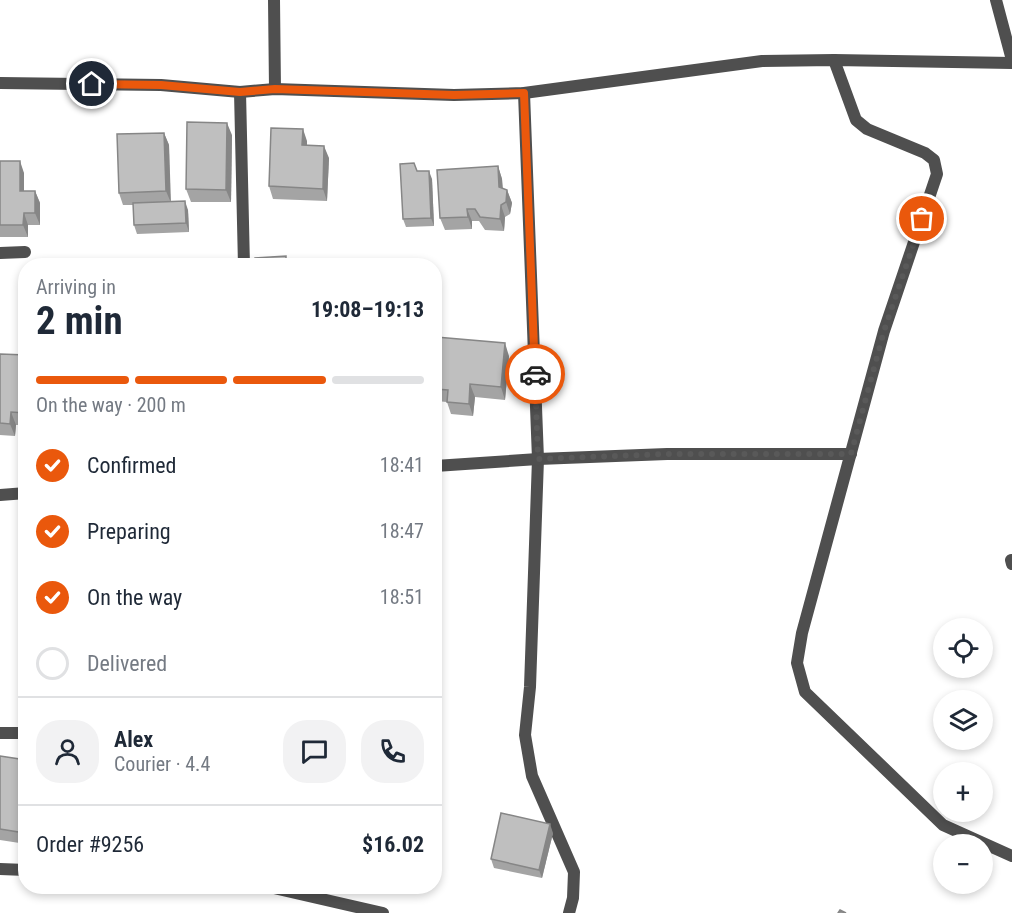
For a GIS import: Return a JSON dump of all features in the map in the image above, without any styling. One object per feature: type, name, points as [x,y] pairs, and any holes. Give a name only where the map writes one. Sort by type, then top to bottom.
[{"type":"street","points":[[274,0],[275,89]]},
{"type":"street","points":[[0,83],[161,85],[240,92],[275,89],[454,95],[524,93],[762,61],[1012,61],[996,0]]},
{"type":"street","points":[[834,60],[856,120],[867,129],[925,153],[934,160],[937,174],[884,331],[802,633],[796,663],[805,692],[943,825],[1012,856]]},
{"type":"street","points":[[240,92],[244,258]]},
{"type":"street","points":[[524,93],[538,459],[530,687],[525,735],[532,776],[574,872],[573,898],[569,913]]},
{"type":"street","points":[[0,253],[25,252]]},
{"type":"street","points":[[442,466],[667,454],[851,454]]},
{"type":"street","points":[[0,495],[18,494]]},
{"type":"street","points":[[0,733],[18,733]]},
{"type":"street","points":[[0,869],[18,870]]},
{"type":"street","points":[[300,894],[383,913]]},
{"type":"building","points":[[187,122],[227,123],[226,190],[186,189]]},
{"type":"building","points":[[271,128],[303,129],[302,145],[324,146],[323,189],[269,186]]},
{"type":"building","points":[[164,133],[166,191],[119,193],[117,134]]},
{"type":"building","points":[[0,161],[20,161],[20,191],[35,191],[35,213],[24,213],[23,225],[0,225]]},
{"type":"building","points":[[414,163],[417,171],[429,171],[431,218],[403,219],[400,164]]},
{"type":"building","points":[[498,166],[499,187],[507,190],[506,202],[501,205],[500,219],[480,217],[475,209],[467,209],[468,217],[440,218],[437,170]]},
{"type":"building","points":[[185,201],[186,223],[134,225],[133,203]]},
{"type":"building","points":[[286,256],[286,258],[255,258]]},
{"type":"building","points":[[442,338],[505,343],[501,387],[470,384],[469,404],[447,402],[448,390],[442,390]]},
{"type":"building","points":[[0,354],[18,355],[18,412],[11,412],[10,424],[0,423]]},
{"type":"building","points":[[0,756],[18,759],[18,832],[0,829]]},
{"type":"building","points":[[501,813],[550,824],[539,870],[491,859]]},
{"type":"way so far","points":[[535,374],[538,459],[667,454],[851,454],[884,331],[922,219]]},
{"type":"route","points":[[92,84],[161,85],[240,92],[275,89],[454,95],[524,93],[535,374]]}]
